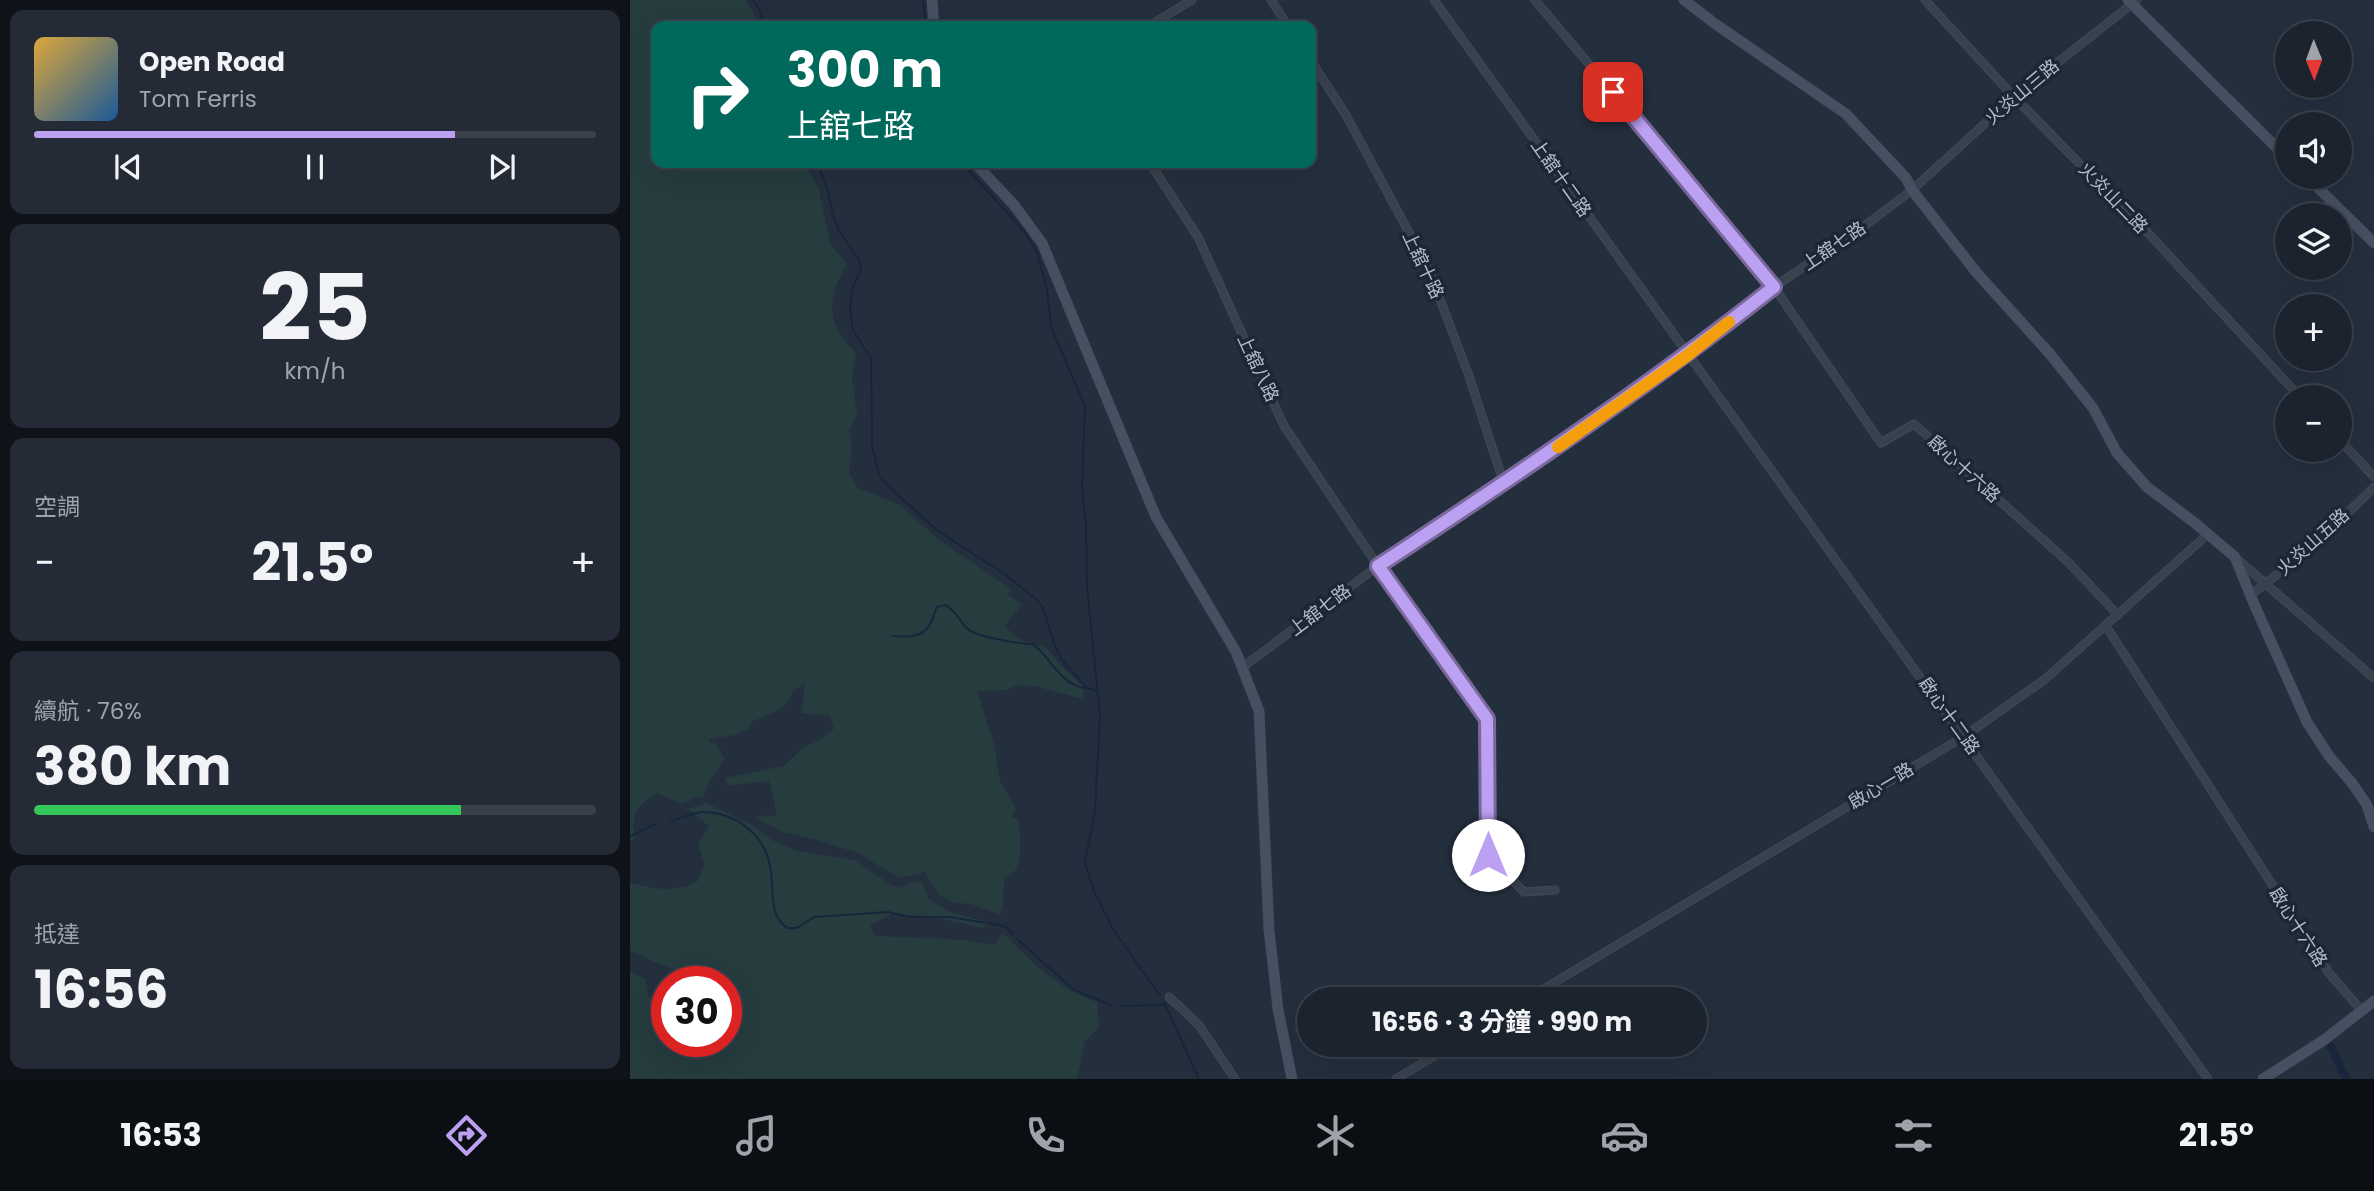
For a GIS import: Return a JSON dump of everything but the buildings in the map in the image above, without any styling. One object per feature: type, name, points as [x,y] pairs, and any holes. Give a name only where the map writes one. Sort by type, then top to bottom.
[{"type":"street","points":[[932,0],[934,21]]},
{"type":"street","points":[[1157,21],[1192,0]]},
{"type":"street","points":[[1271,0],[1285,21]]},
{"type":"street","name":"上舘十二路","points":[[1434,0],[1688,355]]},
{"type":"street","points":[[1535,0],[1774,287]]},
{"type":"street","points":[[1684,0],[1846,114],[1906,178],[1912,190],[1976,272],[2050,354],[2093,408],[2117,453],[2147,487],[2267,583],[2374,678]]},
{"type":"street","name":"火炎山二路","points":[[1925,0],[2289,385]]},
{"type":"street","points":[[2132,1],[2275,146]]},
{"type":"street","name":"火炎山三路","points":[[1912,190],[2014,97],[2132,1]]},
{"type":"street","name":"上舘十路","points":[[1316,69],[1346,114],[1429,270],[1469,376],[1504,484]]},
{"type":"street","points":[[980,168],[1014,205],[1042,243],[1156,517],[1236,652],[1259,711],[1269,930],[1278,1009],[1292,1079]]},
{"type":"street","name":"上舘八路","points":[[1153,168],[1198,237],[1284,426],[1378,566],[1487,719],[1488,855],[1524,892],[1555,890]]},
{"type":"street","points":[[2319,189],[2374,243]]},
{"type":"street","name":"上舘七路","points":[[1242,667],[1378,566],[1570,440],[1688,355],[1774,287],[1912,190]]},
{"type":"street","name":"啟心十六路","points":[[1774,287],[1881,443],[1914,424],[2068,562],[2118,615]]},
{"type":"street","name":"啟心十二路","points":[[1688,355],[2208,1079]]},
{"type":"street","points":[[2352,453],[2374,477]]},
{"type":"street","name":"火炎山五路","points":[[2251,596],[2319,541],[2374,487]]},
{"type":"street","name":"啟心一路","points":[[1548,987],[1963,737],[2044,680],[2207,534]]},
{"type":"street","points":[[2235,557],[2307,722],[2329,756],[2371,802],[2374,827]]},
{"type":"street","name":"啟心十六路","points":[[2106,625],[2329,973],[2362,1011]]},
{"type":"street","points":[[1169,997],[1199,1025],[1236,1079]]},
{"type":"street","points":[[2263,1079],[2324,1040],[2374,1000]]},
{"type":"street","points":[[1396,1079],[1432,1057]]},
{"type":"green space","points":[[630,0],[746,0],[757,21],[651,21],[651,168],[807,168],[818,187],[831,245],[847,264],[835,288],[832,310],[839,332],[856,353],[852,377],[857,414],[849,429],[852,446],[849,473],[858,488],[900,505],[939,540],[1011,589],[1008,595],[1022,604],[1005,626],[1023,641],[1045,646],[1063,668],[1084,687],[1083,699],[1035,686],[1019,685],[1005,690],[977,691],[994,744],[1000,781],[1016,809],[1012,817],[1018,819],[1020,832],[1019,861],[1014,872],[1004,879],[1000,915],[971,904],[955,903],[939,895],[925,872],[899,878],[858,853],[782,832],[755,817],[777,815],[769,781],[727,786],[725,778],[784,766],[804,747],[820,740],[834,729],[830,716],[802,713],[805,684],[793,692],[782,707],[752,721],[749,729],[735,735],[710,739],[709,743],[715,743],[725,759],[707,785],[704,796],[683,804],[656,793],[637,812],[634,839],[630,841]]},
{"type":"green space","points":[[706,803],[752,825],[772,840],[796,851],[854,860],[891,885],[902,888],[910,882],[922,883],[929,899],[949,912],[988,922],[983,928],[928,916],[891,914],[870,926],[875,936],[967,940],[994,945],[1003,933],[1057,982],[1097,1002],[1099,1027],[1085,1041],[1077,1079],[630,1079],[630,972],[645,979],[651,997],[651,1057],[742,1057],[742,966],[665,966],[630,950],[630,883],[664,889],[680,888],[697,882],[705,865],[698,845],[709,826],[688,809]]},
{"type":"waterway","points":[[753,0],[760,11],[762,21]]},
{"type":"waterway","points":[[923,0],[925,21]]},
{"type":"waterway","points":[[819,168],[839,231],[860,264],[861,270],[853,287],[850,307],[853,330],[871,358],[872,445],[879,475],[938,531],[1003,573],[1036,599],[1043,607],[1054,644],[1062,660],[1087,688],[1098,691]]},
{"type":"waterway","points":[[967,168],[1025,232],[1037,252],[1047,289],[1051,327],[1085,406],[1082,488],[1087,587],[1100,716],[1095,811],[1085,863],[1093,889],[1113,929],[1160,996]]},
{"type":"waterway","points":[[892,636],[913,636],[923,632],[930,624],[937,607],[945,605],[973,632],[999,640],[1033,644],[1064,678],[1078,687],[1087,688]]},
{"type":"waterway","points":[[671,821],[703,812],[726,816],[747,827],[762,844],[767,855],[774,908],[787,928],[797,928],[814,917],[888,912],[910,917],[950,917],[999,925],[1013,934]]},
{"type":"waterway","points":[[630,836],[656,824]]},
{"type":"waterway","points":[[1017,939],[1073,989],[1112,1006]]},
{"type":"waterway","points":[[1164,1002],[1199,1079]]},
{"type":"waterway","points":[[1122,1006],[1163,1005]]},
{"type":"waterway","points":[[2331,1047],[2346,1079]]},
{"type":"slow traffic","points":[[1558,447],[1688,355],[1729,322]]},
{"type":"route","points":[[1488,855],[1487,719],[1378,566],[1570,440],[1688,355],[1774,287],[1613,92]]}]
